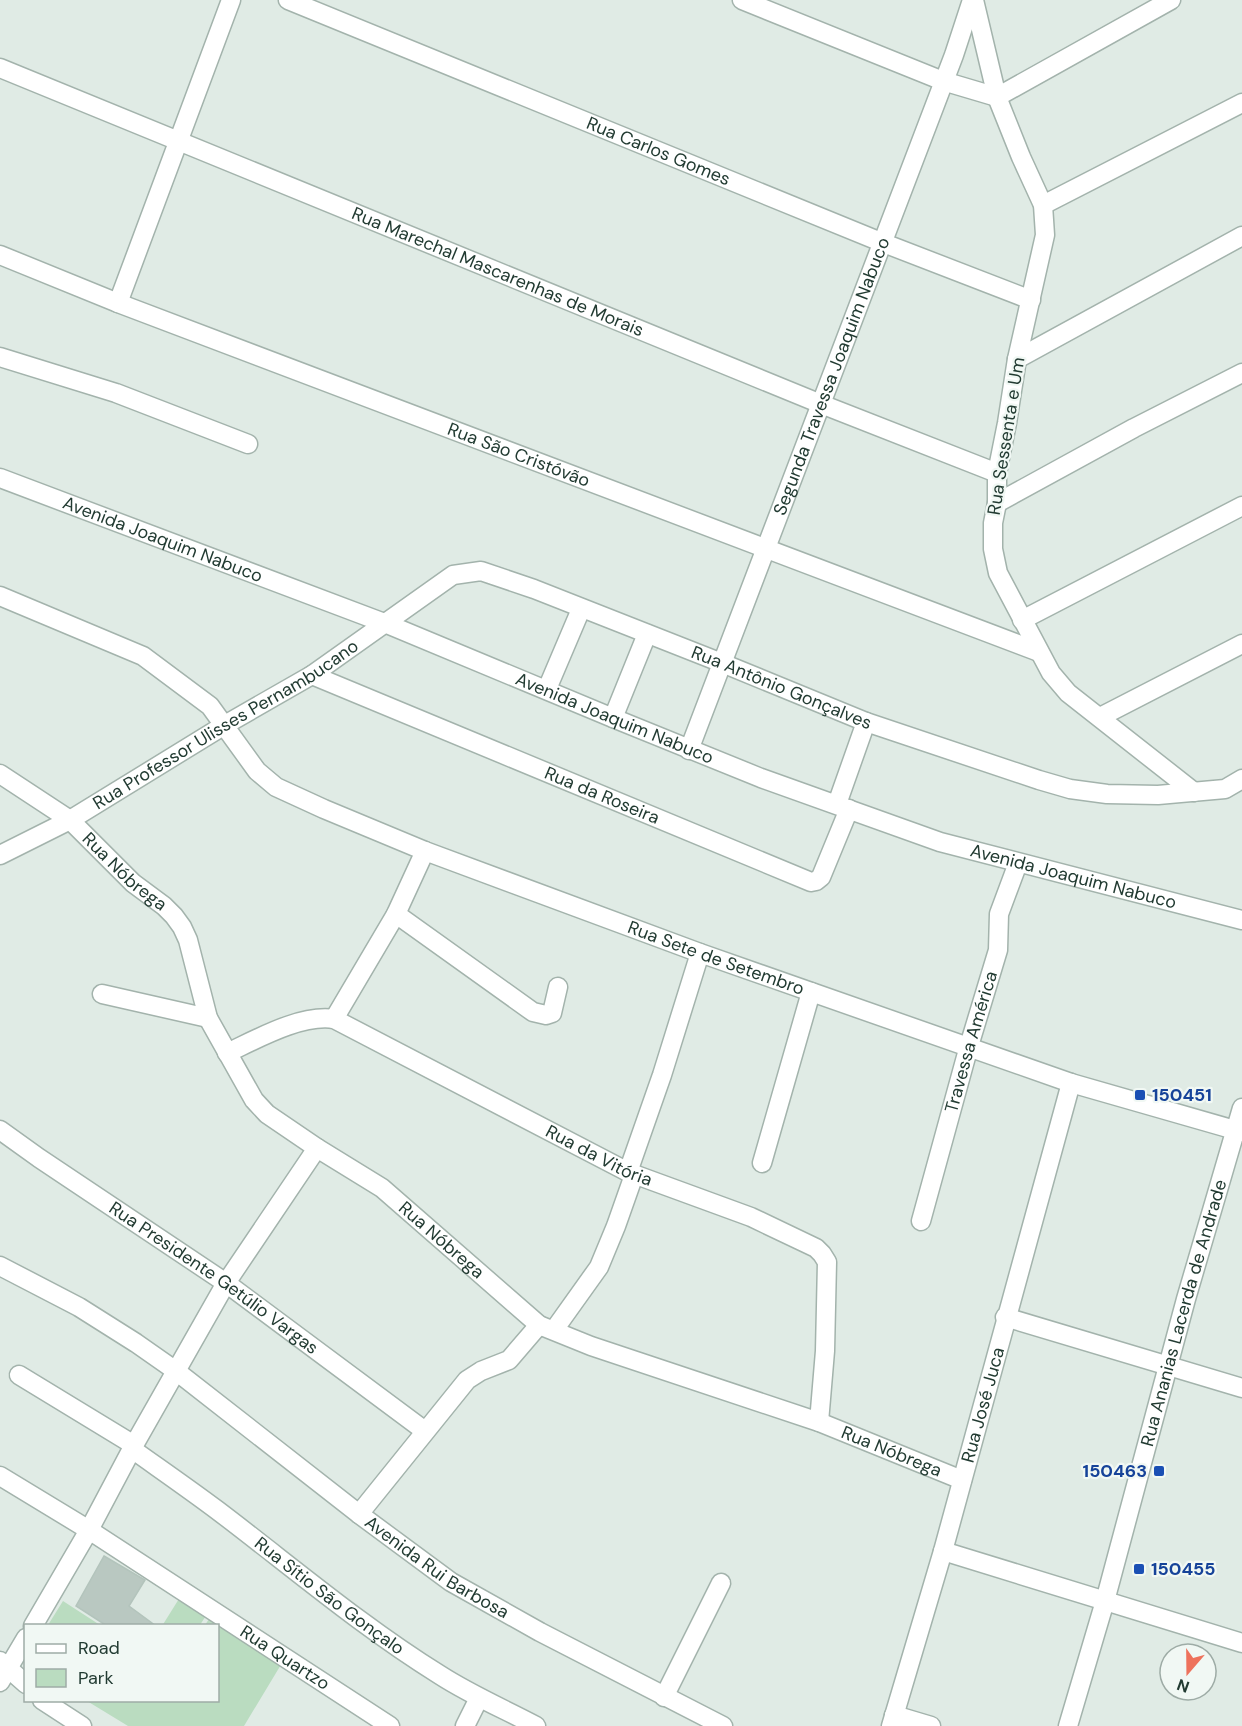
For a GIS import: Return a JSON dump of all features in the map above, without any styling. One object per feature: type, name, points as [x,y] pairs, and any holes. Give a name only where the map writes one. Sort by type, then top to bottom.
[{"type":"street","points":[[118,303],[231,0]]},
{"type":"street","name":"Rua Carlos Gomes","points":[[288,0],[881,242],[1031,300]]},
{"type":"street","points":[[742,0],[943,81],[997,97],[1171,0]]},
{"type":"street","name":"Segunda Travessa Joaquim Nabuco","points":[[689,750],[973,0]]},
{"type":"street","name":"Rua Sessenta e Um","points":[[973,0],[997,97],[1043,205],[1045,235],[1017,358],[997,473],[993,549],[998,573],[1051,673],[1068,693],[1194,792]]},
{"type":"street","name":"Rua Marechal Mascarenhas de Morais","points":[[0,68],[821,404],[997,473]]},
{"type":"street","points":[[1043,205],[1242,103]]},
{"type":"street","points":[[1017,358],[1242,236]]},
{"type":"street","name":"Rua São Cristóvão","points":[[0,255],[118,303],[1039,652]]},
{"type":"street","points":[[0,357],[116,393],[248,444]]},
{"type":"street","points":[[997,503],[1134,428],[1242,373]]},
{"type":"street","name":"Avenida Joaquim Nabuco","points":[[0,478],[387,624],[689,750],[940,842],[1242,920]]},
{"type":"street","points":[[1022,620],[1242,506]]},
{"type":"street","name":"Rua Antônio Gonçalves","points":[[387,624],[423,595],[453,575],[481,571],[534,589],[866,722],[1039,780],[1070,789],[1107,794],[1158,795],[1194,792]]},
{"type":"street","name":"Rua Sete de Setembro","points":[[0,596],[143,656],[210,706],[257,771],[276,787],[425,851],[700,953],[1071,1083],[1238,1130]]},
{"type":"street","points":[[547,689],[581,609]]},
{"type":"street","name":"Rua Professor Ulisses Pernambucano","points":[[4,853],[70,820],[223,726],[312,675],[387,624]]},
{"type":"street","points":[[613,718],[647,634]]},
{"type":"street","points":[[1100,717],[1242,644]]},
{"type":"street","name":"Rua da Roseira","points":[[312,675],[811,882],[821,878],[866,722]]},
{"type":"street","name":"Rua Nóbrega","points":[[0,774],[70,820],[133,883],[164,906],[182,927],[208,1018],[254,1100],[267,1114],[382,1188],[547,1327],[591,1346],[819,1422],[962,1480]]},
{"type":"street","points":[[1194,792],[1225,789],[1242,779]]},
{"type":"street","points":[[227,1053],[272,1032],[311,1019],[325,1017],[334,1019],[396,914],[425,851]]},
{"type":"street","name":"Travessa América","points":[[921,1221],[998,950],[999,914],[1018,863]]},
{"type":"street","points":[[396,914],[533,1012],[546,1015],[552,1013],[558,987]]},
{"type":"street","points":[[358,1514],[467,1380],[509,1360],[547,1327],[599,1267],[616,1226],[700,953]]},
{"type":"street","points":[[762,1163],[811,992]]},
{"type":"street","points":[[102,994],[208,1018]]},
{"type":"street","name":"Rua da Vitória","points":[[334,1019],[631,1174],[751,1217],[816,1248],[827,1262],[827,1308],[819,1422]]},
{"type":"street","name":"Rua José Juca","points":[[893,1720],[943,1551],[1005,1317],[1071,1083]]},
{"type":"street","name":"Rua Ananias Lacerda de Andrade","points":[[1068,1726],[1105,1601],[1168,1365],[1238,1130],[1242,1108]]},
{"type":"street","name":"Rua Presidente Getúlio Vargas","points":[[0,1130],[226,1283],[425,1431]]},
{"type":"street","points":[[34,1624],[226,1283],[317,1148]]},
{"type":"street","name":"Avenida Rui Barbosa","points":[[0,1266],[79,1307],[176,1371],[358,1514],[451,1582],[540,1632],[723,1726]]},
{"type":"street","points":[[1005,1317],[1242,1388]]},
{"type":"street","name":"Rua Sítio São Gonçalo","points":[[19,1376],[133,1447],[367,1626],[440,1675],[479,1698],[536,1726]]},
{"type":"street","name":"Rua Quartzo","points":[[0,1476],[89,1530],[390,1726]]},
{"type":"street","points":[[943,1551],[1242,1643]]},
{"type":"street","points":[[664,1697],[721,1583]]},
{"type":"street","points":[[24,1641],[3,1670],[24,1683]]},
{"type":"street","points":[[465,1726],[479,1698]]},
{"type":"street","points":[[44,1702],[82,1726]]},
{"type":"street","points":[[893,1720],[931,1726]]},
{"type":"green space","points":[[182,1594],[209,1611],[201,1624],[163,1624]]},
{"type":"green space","points":[[63,1601],[98,1624],[49,1624]]},
{"type":"green space","points":[[211,1616],[282,1663],[244,1726],[128,1726],[89,1702],[219,1702],[219,1624],[206,1624]]},
{"type":"building","points":[[104,1556],[145,1580],[129,1606],[153,1624],[104,1624],[76,1606]]},
{"type":"place","name":"150451","points":[[1140,1095]]},
{"type":"place","name":"150463","points":[[1159,1471]]},
{"type":"place","name":"150455","points":[[1139,1569]]}]
